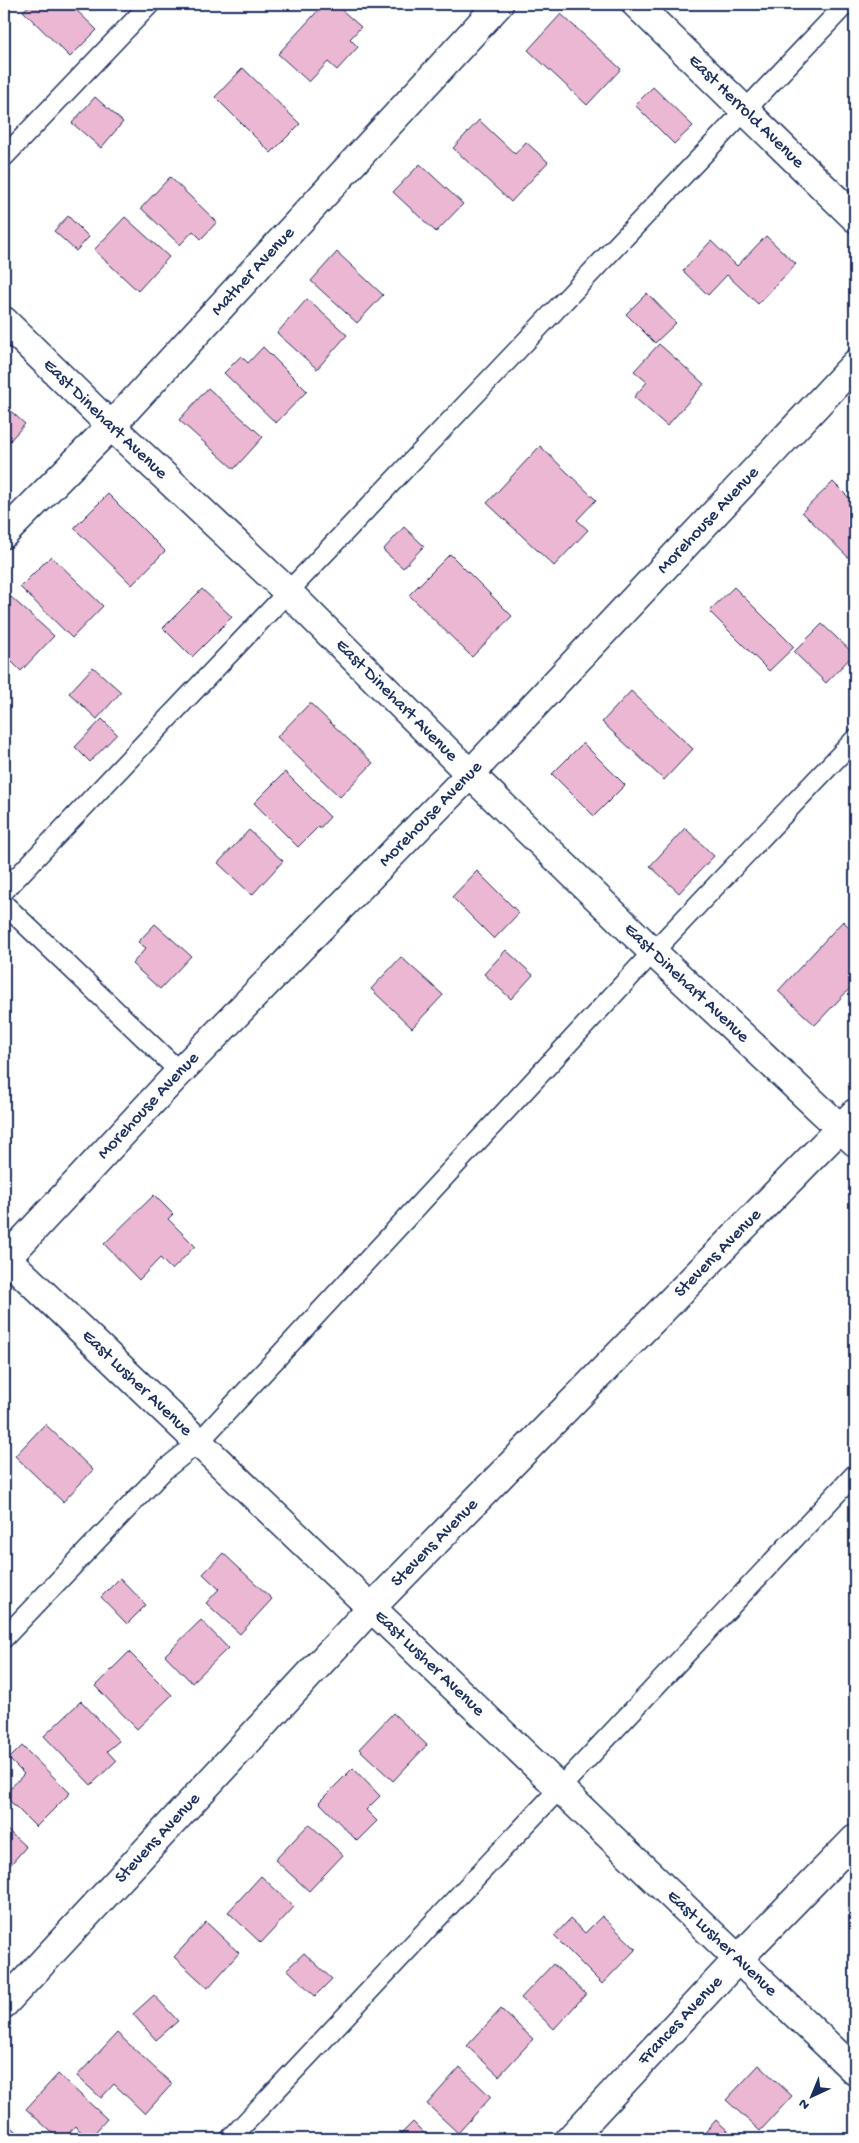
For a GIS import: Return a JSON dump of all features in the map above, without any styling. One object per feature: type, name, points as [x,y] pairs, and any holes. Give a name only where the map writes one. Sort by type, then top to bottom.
[{"type":"street","name":"Mather Avenue","points":[[4,534],[111,426],[499,4]]},
{"type":"street","name":"East Herrold Avenue","points":[[636,4],[855,218]]},
{"type":"street","name":"East Dinehart Avenue","points":[[4,321],[111,426],[288,592],[470,774],[653,952],[850,1128]]},
{"type":"street","name":"Morehouse Avenue","points":[[4,1259],[180,1072],[470,774],[855,364]]},
{"type":"street","name":"Stevens Avenue","points":[[4,2004],[372,1607],[850,1128]]},
{"type":"street","name":"East Lusher Avenue","points":[[4,1259],[372,1607],[855,2071]]},
{"type":"street","name":"Frances Avenue","points":[[570,2139],[738,1959],[855,1839]]},
{"type":"lane","points":[[4,157],[150,4]]},
{"type":"lane","points":[[4,891],[846,4]]},
{"type":"lane","points":[[4,1638],[164,1470],[199,1442],[653,952],[855,739]]},
{"type":"lane","points":[[4,904],[180,1072]]},
{"type":"lane","points":[[230,2139],[855,1474]]},
{"type":"building","points":[[31,4],[70,4],[97,30],[70,57],[23,11]]},
{"type":"building","points":[[324,4],[335,4],[361,27],[350,39],[358,47],[337,70],[328,62],[309,82],[278,54]]},
{"type":"building","points":[[561,14],[621,69],[587,105],[528,50]]},
{"type":"building","points":[[243,68],[300,124],[271,153],[215,97]]},
{"type":"building","points":[[653,87],[693,126],[674,144],[635,105]]},
{"type":"building","points":[[95,97],[123,122],[101,148],[72,123]]},
{"type":"building","points":[[479,120],[515,154],[526,142],[548,162],[511,202],[453,148]]},
{"type":"building","points":[[420,164],[463,204],[436,232],[393,192]]},
{"type":"building","points":[[170,177],[217,222],[201,239],[193,231],[180,245],[141,208]]},
{"type":"building","points":[[68,216],[89,237],[76,251],[54,231]]},
{"type":"building","points":[[125,217],[169,257],[138,291],[94,250]]},
{"type":"building","points":[[766,236],[796,264],[758,304],[727,275],[708,295],[683,271],[711,241],[737,266]]},
{"type":"building","points":[[337,252],[383,295],[357,323],[311,281]]},
{"type":"building","points":[[647,293],[676,323],[655,343],[626,314]]},
{"type":"building","points":[[307,299],[347,335],[317,369],[277,333]]},
{"type":"building","points":[[659,344],[704,384],[667,426],[634,397],[647,382],[634,371]]},
{"type":"building","points":[[263,347],[307,391],[276,423],[224,373],[241,356],[248,363]]},
{"type":"building","points":[[208,388],[263,437],[234,469],[179,420]]},
{"type":"building","points":[[4,405],[25,424],[4,447]]},
{"type":"building","points":[[540,446],[596,500],[577,520],[588,530],[554,566],[487,503]]},
{"type":"building","points":[[833,482],[855,504],[855,564],[802,512]]},
{"type":"building","points":[[108,494],[165,551],[132,585],[74,528]]},
{"type":"building","points":[[404,527],[424,546],[403,568],[383,550]]},
{"type":"building","points":[[450,554],[512,616],[472,657],[409,595]]},
{"type":"building","points":[[51,556],[103,606],[72,638],[20,587]]},
{"type":"building","points":[[734,587],[794,647],[769,671],[709,611]]},
{"type":"building","points":[[202,589],[232,617],[192,657],[163,628]]},
{"type":"building","points":[[11,597],[54,636],[21,671],[4,654],[4,604]]},
{"type":"building","points":[[822,624],[854,654],[826,683],[794,652]]},
{"type":"building","points":[[93,667],[121,692],[97,719],[69,693]]},
{"type":"building","points":[[631,691],[693,749],[664,780],[602,722]]},
{"type":"building","points":[[310,703],[373,763],[340,797],[277,737]]},
{"type":"building","points":[[102,719],[117,734],[90,762],[75,747]]},
{"type":"building","points":[[583,743],[625,785],[594,816],[552,774]]},
{"type":"building","points":[[285,772],[330,817],[298,847],[254,803]]},
{"type":"building","points":[[685,828],[714,856],[679,893],[650,866]]},
{"type":"building","points":[[249,830],[283,861],[252,895],[218,863]]},
{"type":"building","points":[[477,871],[519,913],[494,939],[452,897]]},
{"type":"building","points":[[843,921],[855,933],[855,983],[815,1025],[778,991]]},
{"type":"building","points":[[155,924],[191,956],[160,989],[132,964],[146,948],[138,942]]},
{"type":"building","points":[[506,950],[533,975],[511,999],[484,974]]},
{"type":"building","points":[[401,957],[443,995],[412,1028],[371,989]]},
{"type":"building","points":[[154,1195],[173,1214],[168,1219],[195,1246],[172,1270],[160,1258],[139,1280],[104,1244]]},
{"type":"building","points":[[45,1424],[93,1470],[63,1502],[15,1456]]},
{"type":"building","points":[[223,1553],[272,1599],[240,1634],[206,1603],[219,1589],[203,1574]]},
{"type":"building","points":[[120,1578],[146,1605],[127,1624],[101,1597]]},
{"type":"building","points":[[201,1620],[228,1648],[192,1683],[165,1655]]},
{"type":"building","points":[[129,1652],[172,1695],[137,1729],[95,1686]]},
{"type":"building","points":[[81,1701],[119,1741],[107,1751],[116,1761],[91,1785],[44,1736]]},
{"type":"building","points":[[393,1713],[427,1745],[393,1781],[359,1749]]},
{"type":"building","points":[[22,1746],[70,1793],[36,1827],[4,1795],[24,1774],[9,1759]]},
{"type":"building","points":[[353,1768],[380,1796],[366,1810],[377,1821],[357,1841],[319,1802]]},
{"type":"building","points":[[309,1824],[343,1855],[309,1891],[275,1860]]},
{"type":"building","points":[[4,1827],[26,1847],[4,1872]]},
{"type":"building","points":[[261,1876],[294,1907],[261,1943],[228,1912]]},
{"type":"building","points":[[602,1916],[636,1949],[602,1984],[554,1936],[570,1919],[585,1933]]},
{"type":"building","points":[[206,1922],[239,1953],[208,1988],[174,1957]]},
{"type":"building","points":[[304,1953],[332,1979],[315,1996],[287,1969]]},
{"type":"building","points":[[553,1964],[586,1994],[554,2029],[521,1998]]},
{"type":"building","points":[[154,1995],[178,2021],[156,2040],[133,2014]]},
{"type":"building","points":[[501,2009],[533,2039],[499,2076],[467,2046]]},
{"type":"building","points":[[117,2033],[172,2084],[145,2114],[114,2084],[101,2098],[77,2076]]},
{"type":"building","points":[[759,2065],[792,2096],[760,2131],[726,2100]]},
{"type":"building","points":[[460,2067],[491,2097],[458,2133],[427,2104]]},
{"type":"building","points":[[58,2074],[107,2119],[89,2139],[75,2126],[64,2139],[59,2139],[26,2109]]},
{"type":"building","points":[[716,2120],[737,2139],[699,2139]]},
{"type":"building","points":[[7,2122],[24,2139],[4,2139],[4,2124]]},
{"type":"building","points":[[413,2122],[430,2139],[396,2139]]}]
